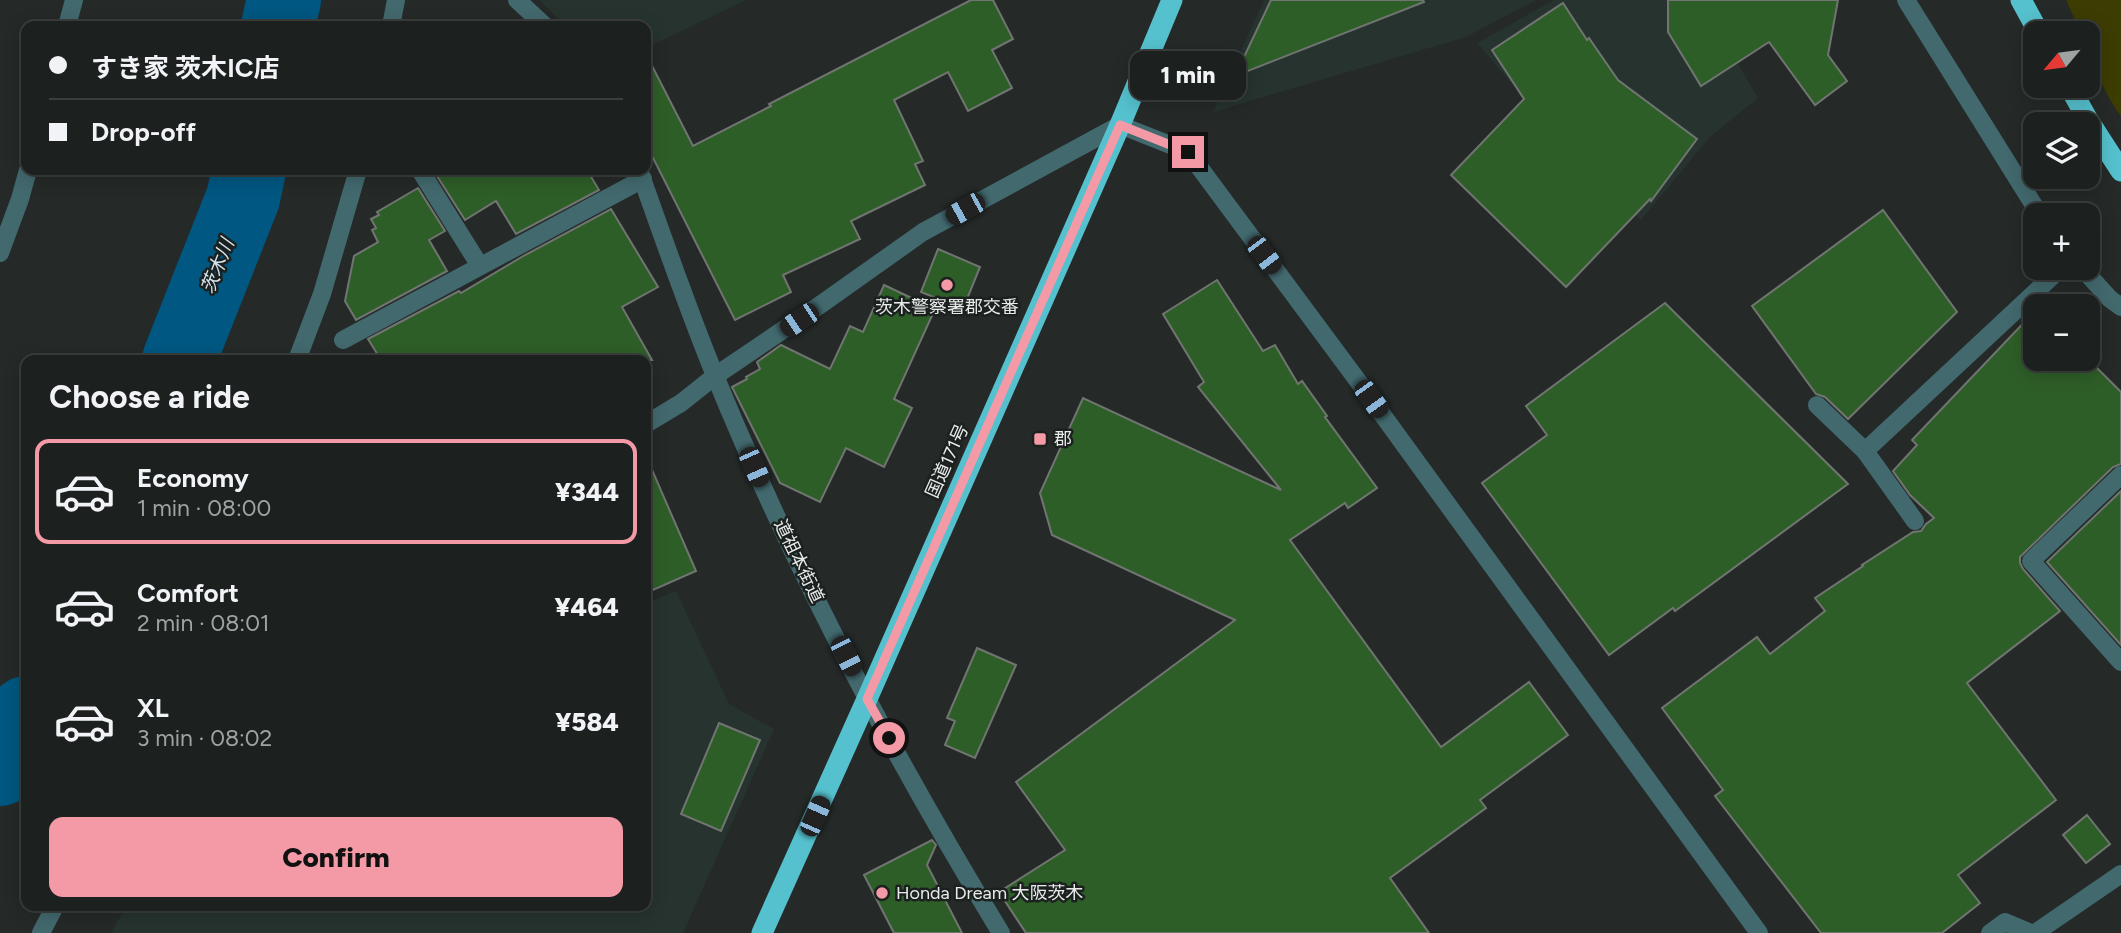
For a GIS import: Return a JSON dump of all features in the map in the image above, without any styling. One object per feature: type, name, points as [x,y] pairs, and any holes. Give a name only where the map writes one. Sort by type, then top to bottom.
[{"type":"highway","points":[[2021,0],[2032,21]]},
{"type":"highway","name":"国道171号","points":[[762,933],[1120,125],[1170,2]]},
{"type":"highway","points":[[2075,98],[2121,171]]},
{"type":"street","points":[[68,21],[74,0]]},
{"type":"street","points":[[392,21],[396,0]]},
{"type":"street","points":[[517,0],[540,21]]},
{"type":"street","points":[[1906,0],[2033,203]]},
{"type":"street","points":[[651,421],[681,403],[715,376],[923,232],[1120,125],[1188,152],[1356,377],[1759,933]]},
{"type":"street","points":[[0,253],[27,175]]},
{"type":"street","points":[[299,355],[322,294],[357,175]]},
{"type":"street","points":[[422,175],[480,266]]},
{"type":"street","points":[[343,340],[639,175]]},
{"type":"street","name":"道祖本街道","points":[[641,175],[669,258],[715,376],[791,548],[867,699],[949,848],[1001,933]]},
{"type":"street","points":[[1865,451],[2048,280]]},
{"type":"street","points":[[2093,280],[2121,307]]},
{"type":"street","points":[[1817,405],[1865,451],[1915,521]]},
{"type":"street","points":[[2121,475],[2031,561],[2121,662]]},
{"type":"street","points":[[1990,933],[2006,922],[2033,933],[2121,874]]},
{"type":"street","points":[[41,933],[52,911]]},
{"type":"shaded area","points":[[540,0],[746,0],[651,46],[651,21],[560,21]]},
{"type":"shaded area","points":[[1264,0],[1536,0],[1466,37],[1213,112]]},
{"type":"shaded area","points":[[1554,0],[1700,0],[1758,98],[1710,137],[1641,220],[1554,133],[1477,43]]},
{"type":"shaded area","points":[[2066,0],[2121,0],[2121,116],[2100,78],[2100,21],[2076,21]]},
{"type":"shaded area","points":[[676,591],[729,704],[774,729],[683,933],[111,933],[124,911],[651,911],[651,601]]},
{"type":"building","points":[[971,0],[993,0],[1013,39],[992,50],[1012,88],[968,111],[948,72],[894,100],[923,161],[915,164],[925,185],[851,221],[860,239],[783,275],[791,292],[735,320],[651,154],[651,64],[693,146],[771,106],[769,104]]},
{"type":"building","points":[[1271,0],[1423,0],[1424,2],[1235,76]]},
{"type":"building","points":[[1668,0],[1838,0],[1828,55],[1847,81],[1815,105],[1769,42],[1701,86],[1668,32]]},
{"type":"building","points":[[1563,3],[1618,80],[1697,139],[1651,201],[1650,199],[1566,287],[1451,175],[1524,99],[1492,50]]},
{"type":"building","points":[[590,175],[599,190],[516,234],[496,201],[465,220],[437,176]]},
{"type":"building","points":[[418,188],[445,231],[429,240],[447,271],[356,320],[345,301],[354,256],[378,242],[372,230],[376,228],[371,219],[379,215],[377,212]]},
{"type":"building","points":[[611,209],[658,287],[622,307],[649,355],[378,355],[368,339],[459,291],[461,293]]},
{"type":"building","points":[[1883,210],[1957,312],[1848,419],[1825,397],[1816,394],[1752,306]]},
{"type":"building","points":[[938,249],[980,267],[963,309],[921,292]]},
{"type":"building","points":[[1217,280],[1263,351],[1275,345],[1298,384],[1302,381],[1377,488],[1348,508],[1345,503],[1290,540],[1441,747],[1529,682],[1568,735],[1480,800],[1486,808],[1390,878],[1429,933],[1026,933],[999,892],[1065,850],[1016,782],[1235,620],[1052,535],[1040,493],[1083,398],[1281,490],[1198,387],[1204,382],[1163,314]]},
{"type":"building","points":[[884,285],[935,309],[894,399],[912,408],[884,467],[846,448],[820,502],[780,483],[732,387],[760,369],[757,362],[781,345],[830,369],[850,326],[863,332]]},
{"type":"building","points":[[1665,303],[1848,484],[1675,611],[1673,608],[1609,655],[1482,483],[1547,435],[1526,406]]},
{"type":"building","points":[[2023,324],[2023,371],[2100,371],[2121,392],[2121,464],[2113,467],[2020,557],[2023,569],[2060,611],[1967,683],[2056,800],[1958,875],[1980,903],[1942,933],[1821,933],[1715,796],[1723,790],[1662,708],[1757,637],[1770,654],[1825,611],[1815,598],[1913,532],[1921,531],[1934,518],[1910,495],[1893,471],[1917,445],[1912,440]]},
{"type":"building","points":[[651,468],[696,571],[651,591]]},
{"type":"building","points":[[2121,491],[2121,645],[2047,562]]},
{"type":"building","points":[[977,648],[1016,665],[975,758],[945,745],[955,721],[947,718]]},
{"type":"building","points":[[719,723],[760,740],[721,831],[681,814]]},
{"type":"building","points":[[2087,815],[2110,844],[2086,863],[2063,835]]},
{"type":"building","points":[[932,840],[936,845],[927,865],[962,933],[894,933],[864,875]]},
{"type":"waterway","name":"茨木川","points":[[279,21],[284,0]]},
{"type":"waterway","name":"茨木川","points":[[181,355],[243,198],[248,175]]},
{"type":"waterway","name":"茨木川","points":[[0,769],[21,724]]},
{"type":"place","name":"茨木警察署郡交番","points":[[947,285]]},
{"type":"place","name":"郡","points":[[1040,439]]},
{"type":"place","name":"Honda Dream 大阪茨木","points":[[882,893]]},
{"type":"route","points":[[889,738],[867,699],[1120,125],[1188,152]]}]
